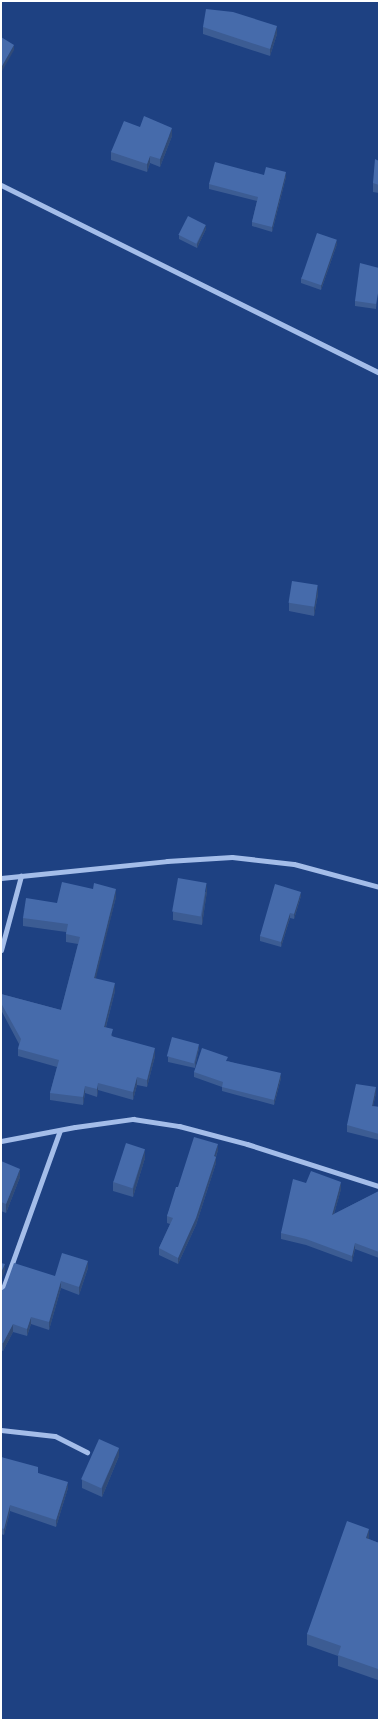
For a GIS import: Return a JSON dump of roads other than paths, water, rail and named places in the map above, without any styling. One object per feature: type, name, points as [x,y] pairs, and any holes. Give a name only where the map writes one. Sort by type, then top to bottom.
[{"type":"street","points":[[1,185],[379,373]]},
{"type":"street","points":[[1,878],[167,861],[232,857],[294,864],[379,887]]},
{"type":"street","points":[[1,950],[21,876]]},
{"type":"street","points":[[1,1141],[133,1119],[179,1126],[247,1144],[379,1186]]},
{"type":"street","points":[[1,1294],[60,1130]]},
{"type":"street","points":[[1,1430],[55,1436],[87,1452]]}]
